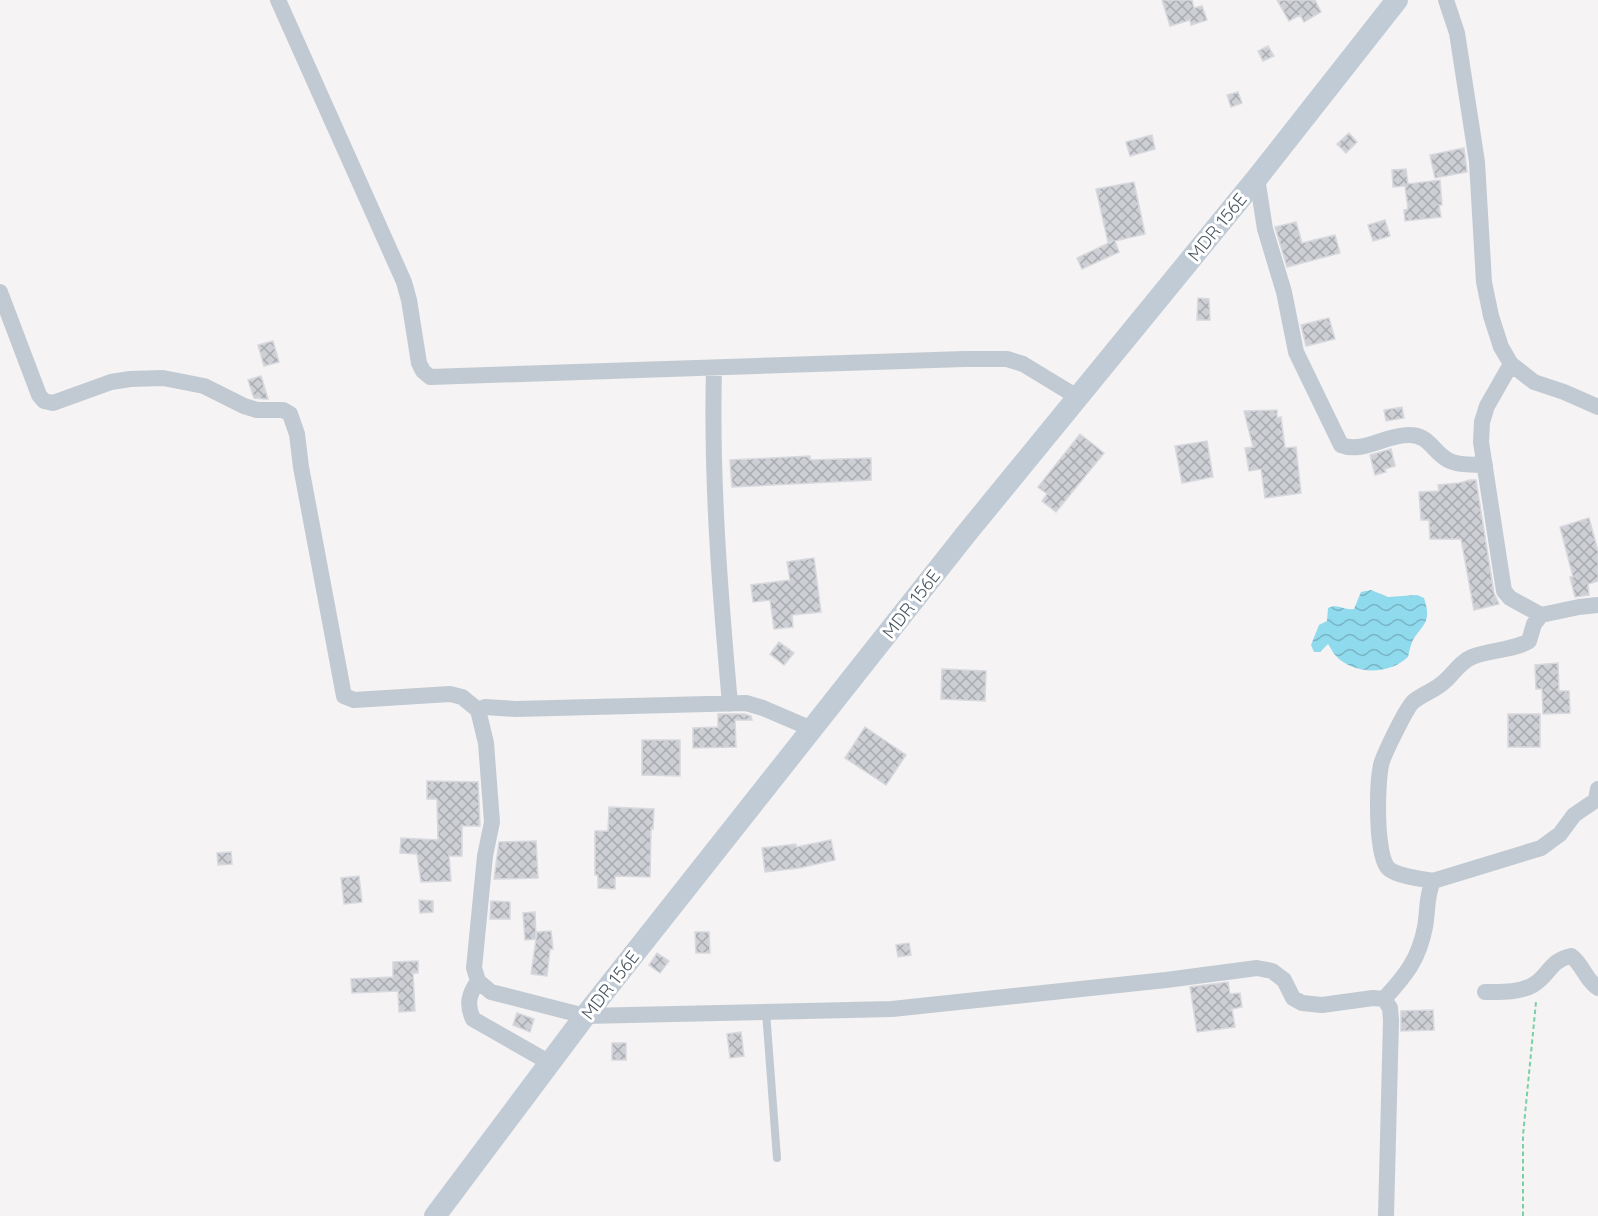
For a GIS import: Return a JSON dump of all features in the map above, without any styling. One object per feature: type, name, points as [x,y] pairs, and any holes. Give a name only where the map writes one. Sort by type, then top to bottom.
[{"type":"main road","name":"MDR 156E","points":[[435,1216],[585,1016],[966,534],[1257,178],[1397,0]]},
{"type":"street","points":[[278,0],[404,282],[410,300],[419,363],[430,377],[1007,359],[1023,364],[1079,398]]},
{"type":"street","points":[[1446,0],[1457,33],[1476,162],[1484,282],[1491,316],[1501,347],[1511,364],[1534,382],[1598,406]]},
{"type":"street","points":[[1257,178],[1265,229],[1284,292],[1296,352],[1341,444],[1348,448],[1364,446],[1390,437],[1412,434],[1428,440],[1449,461],[1485,465]]},
{"type":"street","points":[[0,292],[39,395],[44,401],[53,403],[64,400],[111,382],[163,378],[204,386],[257,410],[283,410],[290,414],[297,434],[301,467],[344,696],[354,700],[450,694],[462,697],[478,710],[486,743],[492,822],[485,856],[474,968],[478,981],[491,992],[585,1016],[892,1009],[1257,968],[1272,971],[1284,980],[1293,998],[1302,1003],[1322,1005],[1373,998],[1384,999]]},
{"type":"street","points":[[1511,364],[1487,406],[1482,422],[1481,442],[1504,591],[1510,598],[1541,615]]},
{"type":"street","points":[[714,368],[713,409],[718,567],[730,704]]},
{"type":"street","points":[[1598,605],[1541,615],[1534,624],[1529,641],[1522,646],[1469,658],[1445,681],[1413,701],[1406,709],[1381,762],[1379,831],[1383,858],[1388,868],[1396,873],[1433,881],[1541,848],[1553,841],[1574,815],[1596,800],[1598,789]]},
{"type":"street","points":[[478,710],[485,707],[516,709],[746,703],[812,729]]},
{"type":"street","points":[[1384,999],[1406,975],[1416,958],[1425,926],[1428,891],[1433,881]]},
{"type":"street","points":[[1485,992],[1507,992],[1535,984],[1561,958],[1571,956],[1578,960],[1586,977],[1598,988]]},
{"type":"street","points":[[478,981],[469,998],[468,1010],[473,1019],[550,1063]]},
{"type":"street","points":[[1384,999],[1390,1008],[1391,1020],[1386,1216]]},
{"type":"lane","points":[[766,1012],[777,1158]]},
{"type":"path","points":[[1523,1216],[1523,1135],[1536,1004],[1535,984]]},
{"type":"water","points":[[1371,590],[1388,597],[1417,595],[1424,598],[1427,611],[1426,620],[1413,640],[1408,657],[1391,667],[1372,670],[1352,667],[1343,662],[1328,644],[1320,652],[1314,652],[1311,645],[1319,625],[1327,621],[1328,608],[1335,606],[1354,609],[1361,592]]},
{"type":"building","points":[[1162,0],[1192,0],[1194,8],[1202,6],[1207,20],[1191,25],[1190,20],[1170,26]]},
{"type":"building","points":[[1277,0],[1315,0],[1321,12],[1304,22],[1300,15],[1289,21]]},
{"type":"building","points":[[1268,46],[1274,56],[1263,61],[1258,51]]},
{"type":"building","points":[[1238,92],[1242,103],[1231,107],[1227,95]]},
{"type":"building","points":[[1349,133],[1357,142],[1346,153],[1337,144]]},
{"type":"building","points":[[1152,135],[1155,149],[1130,156],[1126,142]]},
{"type":"building","points":[[1464,148],[1467,172],[1435,178],[1430,155]]},
{"type":"building","points":[[1406,169],[1408,184],[1440,180],[1441,217],[1405,221],[1404,210],[1408,209],[1405,186],[1393,187],[1392,170]]},
{"type":"building","points":[[1134,182],[1145,234],[1115,241],[1119,252],[1082,269],[1077,258],[1113,241],[1108,242],[1096,189]]},
{"type":"building","points":[[1385,220],[1390,236],[1373,241],[1368,225]]},
{"type":"building","points":[[1296,222],[1302,243],[1335,235],[1340,253],[1287,267],[1275,227]]},
{"type":"building","points":[[1198,298],[1209,299],[1210,320],[1197,320]]},
{"type":"building","points":[[1329,318],[1335,339],[1306,346],[1301,325]]},
{"type":"building","points":[[273,341],[279,362],[264,366],[258,345]]},
{"type":"building","points":[[261,376],[268,399],[254,398],[248,380]]},
{"type":"building","points":[[1402,407],[1404,418],[1386,421],[1384,410]]},
{"type":"building","points":[[1277,410],[1277,418],[1281,417],[1285,448],[1296,447],[1301,493],[1265,498],[1261,469],[1249,471],[1245,448],[1253,447],[1244,411]]},
{"type":"building","points":[[1080,434],[1104,453],[1056,512],[1042,501],[1047,494],[1038,487]]},
{"type":"building","points":[[1207,441],[1213,477],[1182,483],[1175,446]]},
{"type":"building","points":[[1391,449],[1395,466],[1375,475],[1370,455]]},
{"type":"building","points":[[810,456],[810,460],[871,458],[871,480],[732,487],[730,460]]},
{"type":"building","points":[[1476,480],[1494,593],[1499,604],[1474,610],[1461,539],[1430,539],[1429,520],[1421,520],[1419,492],[1439,491],[1438,485]]},
{"type":"building","points":[[1589,518],[1598,551],[1598,581],[1588,584],[1589,595],[1575,597],[1570,577],[1573,577],[1560,527]]},
{"type":"building","points":[[814,558],[821,612],[792,615],[793,627],[774,629],[770,600],[753,602],[751,585],[790,580],[787,562]]},
{"type":"building","points":[[779,642],[794,653],[784,665],[770,654]]},
{"type":"building","points":[[1558,663],[1559,691],[1569,691],[1570,713],[1543,714],[1542,689],[1536,689],[1535,665]]},
{"type":"building","points":[[942,669],[986,671],[985,701],[941,699]]},
{"type":"building","points":[[718,714],[745,714],[751,716],[752,720],[735,720],[736,747],[693,748],[693,728],[718,727]]},
{"type":"building","points":[[1508,714],[1540,714],[1540,747],[1508,747]]},
{"type":"building","points":[[865,727],[906,755],[886,785],[845,758]]},
{"type":"building","points":[[642,740],[680,740],[680,776],[642,775]]},
{"type":"building","points":[[427,781],[478,782],[480,826],[462,826],[462,856],[449,856],[451,881],[421,882],[417,854],[400,853],[401,838],[438,840],[437,799],[427,799]]},
{"type":"building","points":[[609,807],[654,809],[653,829],[651,829],[650,877],[615,876],[615,889],[598,888],[598,875],[595,875],[595,831],[608,831]]},
{"type":"building","points":[[831,840],[835,860],[799,868],[765,872],[762,848],[796,844],[796,847]]},
{"type":"building","points":[[536,841],[538,878],[494,879],[499,842]]},
{"type":"building","points":[[231,852],[232,864],[218,865],[217,853]]},
{"type":"building","points":[[359,876],[362,902],[344,904],[341,878]]},
{"type":"building","points":[[419,900],[433,901],[433,912],[420,913]]},
{"type":"building","points":[[491,901],[510,902],[510,919],[490,919]]},
{"type":"building","points":[[535,912],[536,939],[525,940],[523,913]]},
{"type":"building","points":[[551,931],[553,949],[550,949],[547,976],[531,974],[537,932]]},
{"type":"building","points":[[695,932],[709,932],[710,953],[696,953]]},
{"type":"building","points":[[909,943],[911,955],[898,957],[896,945]]},
{"type":"building","points":[[657,953],[669,961],[660,973],[649,965]]},
{"type":"building","points":[[418,961],[418,973],[413,973],[415,1011],[399,1012],[398,991],[352,993],[351,979],[393,977],[393,962]]},
{"type":"building","points":[[1228,982],[1230,994],[1240,993],[1242,1007],[1232,1009],[1235,1027],[1197,1032],[1190,987]]},
{"type":"building","points":[[1433,1010],[1434,1030],[1401,1031],[1401,1011]]},
{"type":"building","points":[[517,1013],[534,1019],[530,1032],[513,1025]]},
{"type":"building","points":[[741,1032],[744,1056],[730,1058],[727,1034]]},
{"type":"building","points":[[612,1043],[626,1043],[626,1060],[612,1060]]}]
